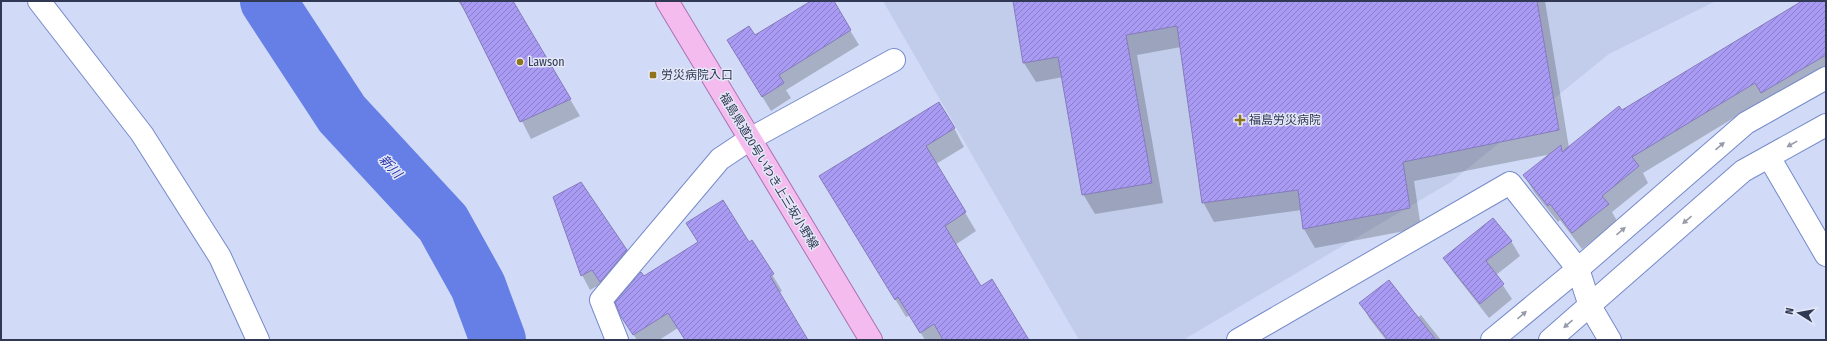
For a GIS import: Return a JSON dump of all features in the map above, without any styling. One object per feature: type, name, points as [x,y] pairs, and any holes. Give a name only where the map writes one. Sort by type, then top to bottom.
[{"type":"main road","name":"福島県道20号いわき上三坂小野線","points":[[667,1],[871,340]]},
{"type":"street","points":[[39,1],[142,134],[220,257],[258,340]]},
{"type":"street","points":[[617,340],[601,300],[720,158],[750,139],[894,60]]},
{"type":"street","points":[[1492,340],[1578,269],[1746,123],[1826,78]]},
{"type":"street","points":[[1550,340],[1743,171],[1826,125]]},
{"type":"street","points":[[1769,157],[1826,255]]},
{"type":"street","points":[[1238,340],[1510,183],[1578,269],[1590,306],[1610,340]]},
{"type":"shaded area","name":"福島労災病院","points":[[883,1],[1716,1],[1609,54],[1451,182],[1183,340],[1079,340]]},
{"type":"building","name":"Lawson","points":[[460,1],[513,1],[571,99],[520,122]]},
{"type":"building","points":[[811,1],[834,1],[851,30],[779,75],[784,83],[762,97],[727,40],[749,26],[755,35]]},
{"type":"building","points":[[1013,1],[1537,1],[1559,130],[1403,162],[1410,208],[1303,229],[1298,190],[1202,203],[1177,26],[1126,35],[1152,183],[1082,195],[1058,57],[1023,63]]},
{"type":"building","points":[[1802,1],[1826,1],[1826,55],[1761,93],[1755,83],[1632,157],[1639,166],[1602,196],[1609,204],[1572,233],[1550,204],[1548,206],[1523,175],[1561,145],[1562,152],[1619,106],[1622,110]]},
{"type":"building","points":[[939,102],[955,128],[926,146],[966,212],[945,226],[981,286],[992,279],[1029,340],[943,340],[934,324],[920,333],[898,297],[895,300],[819,176]]},
{"type":"building","points":[[581,182],[627,250],[600,282],[592,270],[581,276],[553,197]]},
{"type":"building","points":[[723,200],[749,242],[752,240],[774,274],[770,276],[808,340],[685,340],[668,313],[633,335],[620,315],[615,302],[641,272],[644,276],[698,242],[686,223]]},
{"type":"building","points":[[1493,218],[1512,241],[1486,261],[1504,284],[1480,304],[1443,258]]},
{"type":"building","points":[[1389,280],[1436,340],[1388,340],[1359,303]]},
{"type":"waterway","name":"新川","points":[[268,1],[342,114],[443,223],[478,286],[498,340]]},
{"type":"place","name":"Lawson","points":[[520,62]]},
{"type":"place","name":"労災病院入口","points":[[653,75]]},
{"type":"place","name":"福島労災病院","points":[[1240,120]]}]
